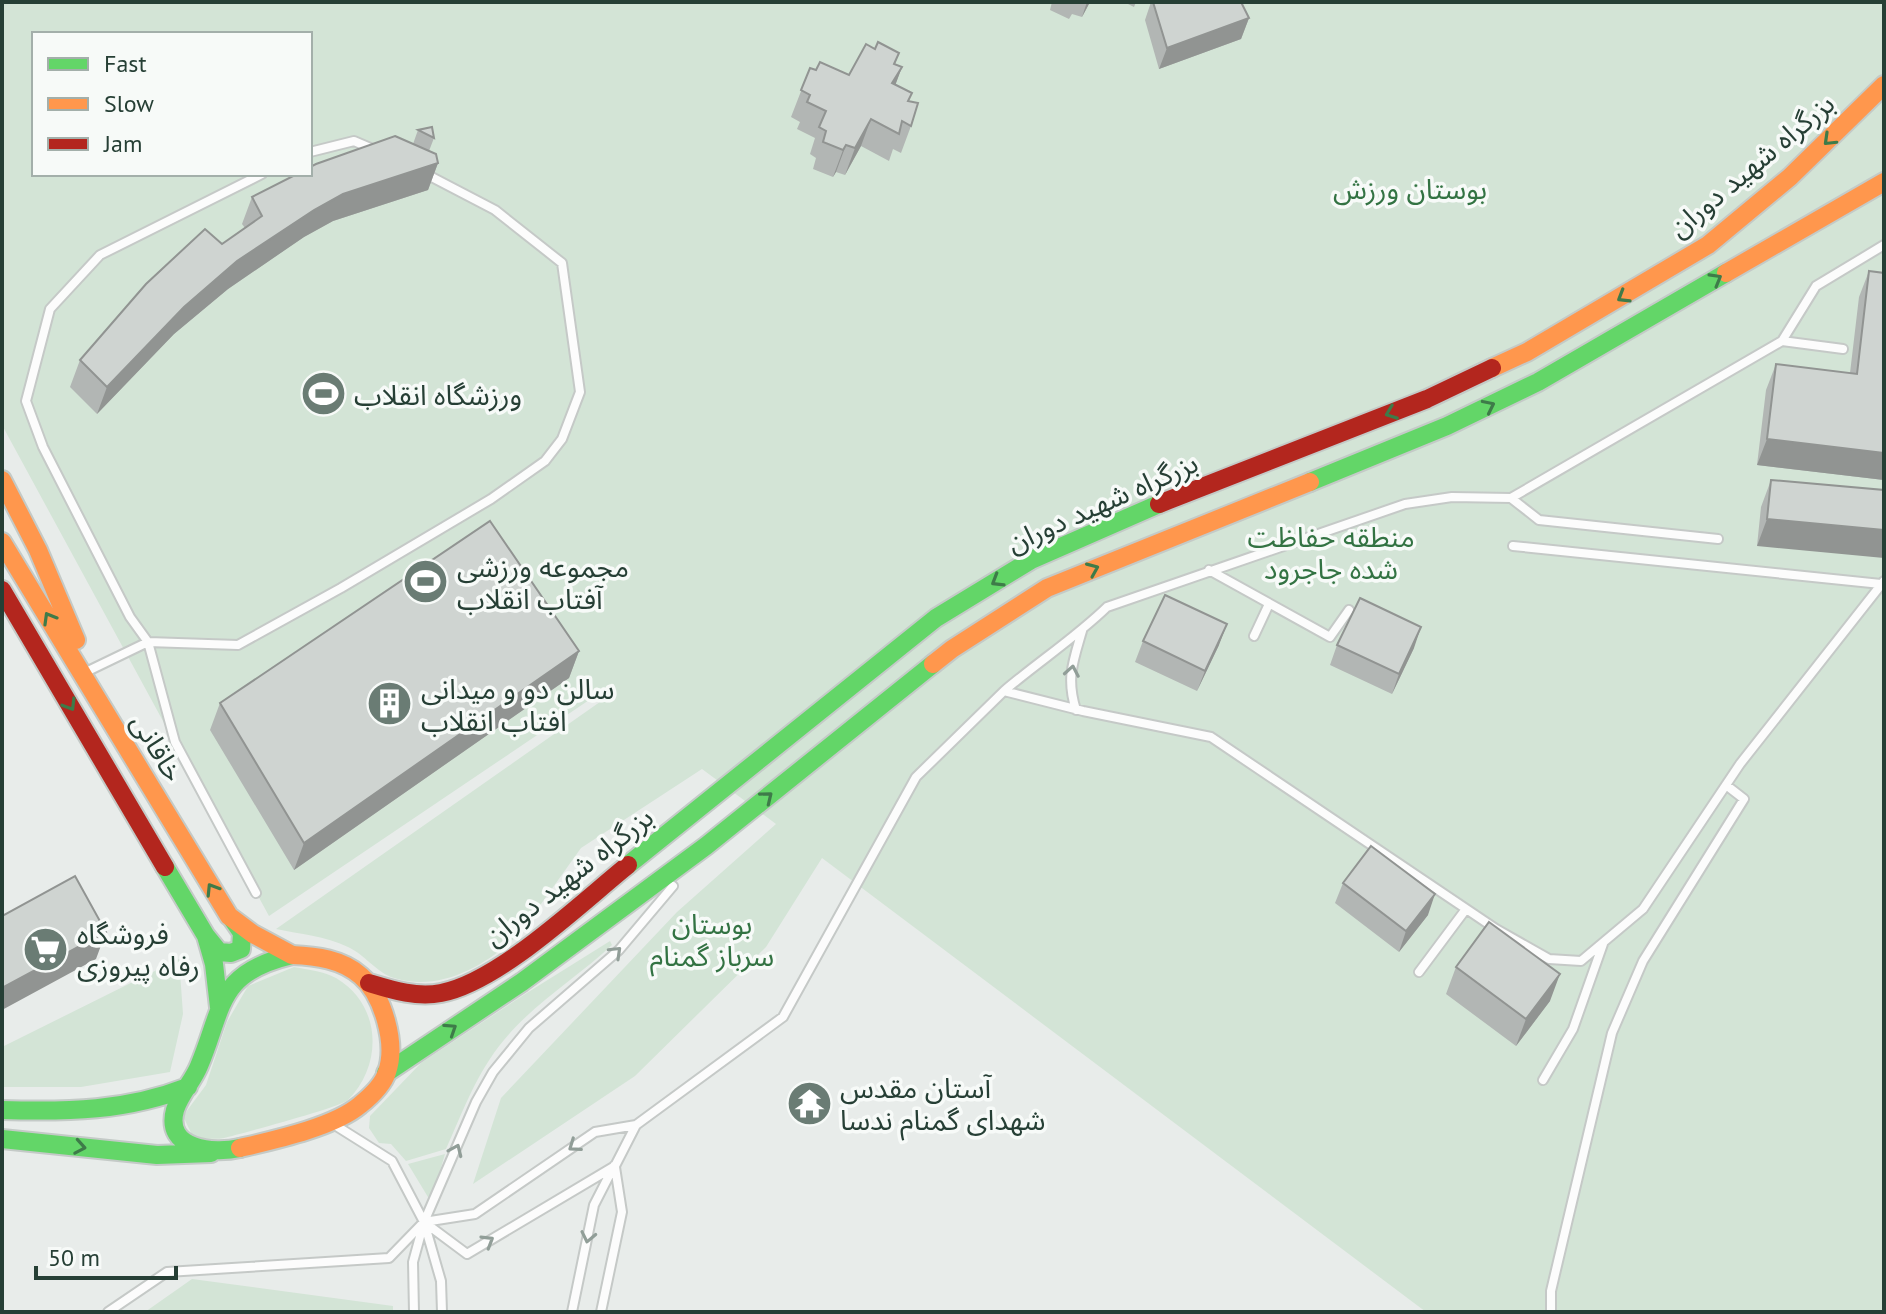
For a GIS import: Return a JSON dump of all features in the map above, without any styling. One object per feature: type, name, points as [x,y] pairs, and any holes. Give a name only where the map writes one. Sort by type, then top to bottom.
[{"type":"main road","name":"بزرگراه شهید دوران","points":[[369,983],[408,995],[426,996],[473,984],[505,964],[936,618],[1031,560],[1108,525],[1427,399],[1527,352],[1708,245],[1790,177],[1884,85]]},
{"type":"main road","name":"بزرگراه شهید دوران","points":[[386,1073],[522,982],[706,846],[952,649],[1047,588],[1447,426],[1538,382],[1884,182]]},
{"type":"main road","points":[[2,480],[38,550],[119,737]]},
{"type":"main road","name":"خاقانی","points":[[2,542],[229,916],[253,934],[292,955]]},
{"type":"main road","name":"خاقانی","points":[[2,590],[206,936],[214,964],[219,1007]]},
{"type":"main road","points":[[206,936],[219,952],[231,953],[241,949],[245,938],[243,931],[229,916]]},
{"type":"main road","points":[[2,1139],[176,1156],[214,1152],[330,1122],[359,1105],[386,1073],[388,1051],[383,1012],[369,983],[338,963],[316,956],[292,955],[269,960],[249,971],[232,987],[219,1007],[197,1071],[174,1110],[174,1124],[179,1136],[190,1146],[214,1152]]},
{"type":"main road","points":[[2,1110],[113,1109],[154,1102],[188,1087]]},
{"type":"lane","points":[[312,152],[354,141],[380,153]]},
{"type":"lane","points":[[90,670],[148,642],[238,645],[491,499],[545,461],[562,439],[580,392],[562,263],[495,210],[419,170]]},
{"type":"lane","points":[[256,893],[175,742],[148,642],[130,617],[43,447],[26,401],[50,309],[100,255],[258,176]]},
{"type":"lane","points":[[572,1312],[594,1205],[636,1125],[783,1017],[916,777],[1004,691],[1042,659],[1082,631],[1107,607],[1209,570],[1405,504],[1452,497],[1511,498],[1782,341],[1816,286],[1884,245]]},
{"type":"lane","points":[[1782,341],[1843,349]]},
{"type":"lane","points":[[1511,498],[1539,520],[1718,539]]},
{"type":"lane","points":[[1513,546],[1882,582]]},
{"type":"lane","points":[[1209,570],[1330,637],[1349,610]]},
{"type":"lane","points":[[1004,691],[1076,710],[1211,737],[1466,909],[1549,959],[1581,961],[1643,909],[1726,785],[1882,582]]},
{"type":"lane","points":[[1254,636],[1269,604]]},
{"type":"lane","points":[[1076,710],[1069,688],[1071,666],[1082,631]]},
{"type":"lane","points":[[1551,1312],[1551,1291],[1612,1033],[1643,961],[1744,799],[1726,785]]},
{"type":"lane","points":[[414,1312],[413,1262],[424,1222],[476,1102],[503,1057],[529,1028],[619,950],[706,846]]},
{"type":"lane","points":[[1419,972],[1466,909]]},
{"type":"lane","points":[[1543,1080],[1573,1029],[1603,943]]},
{"type":"lane","points":[[330,1122],[392,1161],[424,1222],[441,1281],[442,1312]]},
{"type":"lane","points":[[108,1312],[167,1272],[389,1258],[424,1222],[475,1214],[595,1132],[636,1125]]},
{"type":"lane","points":[[424,1222],[467,1254],[615,1166]]},
{"type":"lane","points":[[601,1312],[622,1212],[615,1166]]},
{"type":"green space","name":"منطقه حفاظت شده جاجرود","points":[[2,2],[1884,2],[1884,1312],[1426,1312],[822,858],[766,947],[635,1076],[473,1184],[501,1098],[677,912],[776,824],[702,769],[581,848],[521,932],[494,955],[463,973],[429,982],[394,978],[339,943],[276,929],[607,697],[601,692],[269,916],[2,425]]},
{"type":"green space","points":[[610,941],[612,945],[528,1014],[494,1052],[446,1149],[406,1161],[391,1144],[379,1143],[369,1128],[370,1116],[421,1063]]},
{"type":"green space","points":[[179,959],[183,1014],[170,1072],[81,1087],[2,1087],[2,1047]]},
{"type":"green space","points":[[294,967],[336,978],[362,1004],[369,1019],[372,1053],[359,1086],[348,1100],[310,1114],[224,1138],[193,1137],[183,1116],[206,1085],[227,1022],[248,986]]},
{"type":"green space","points":[[445,1154],[431,1202],[408,1164]]},
{"type":"green space","points":[[192,1279],[393,1306],[393,1312],[145,1312]]},
{"type":"building","points":[[1153,2],[1241,2],[1249,18],[1167,48]]},
{"type":"building","points":[[878,42],[899,53],[894,64],[902,67],[892,83],[912,93],[908,101],[918,103],[911,126],[902,121],[899,134],[871,119],[855,148],[846,145],[843,150],[823,142],[826,131],[819,127],[826,111],[807,102],[810,95],[801,90],[810,68],[816,70],[820,62],[849,75],[866,44],[875,49]]},
{"type":"building","points":[[432,127],[434,138],[418,130]]},
{"type":"building","points":[[395,136],[436,154],[438,163],[343,194],[237,261],[184,307],[107,387],[80,360],[146,284],[205,229],[222,244],[262,216],[252,197],[293,176],[312,176],[312,166]]},
{"type":"building","points":[[1869,271],[1884,273],[1884,453],[1767,439],[1776,364],[1857,374]]},
{"type":"building","points":[[1771,480],[1884,490],[1884,530],[1767,519]]},
{"type":"building","name":"سالن دو و میدانی افتاب انقلاب","points":[[490,521],[579,651],[304,843],[220,703]]},
{"type":"building","points":[[1165,595],[1227,624],[1205,671],[1143,641]]},
{"type":"building","points":[[1360,598],[1421,627],[1399,674],[1337,645]]},
{"type":"building","points":[[1371,846],[1435,894],[1406,931],[1343,883]]},
{"type":"building","points":[[75,876],[106,932],[2,988],[2,916]]},
{"type":"building","points":[[1489,922],[1560,974],[1526,1019],[1456,967]]},
{"type":"traffic: fast","points":[[1310,482],[1447,426],[1538,382],[1726,273]]},
{"type":"traffic: fast","points":[[628,865],[936,618],[1031,560],[1159,504]]},
{"type":"traffic: fast","points":[[386,1073],[522,982],[706,846],[933,664]]},
{"type":"traffic: fast","points":[[165,867],[206,936],[214,964],[219,1007]]},
{"type":"traffic: fast","points":[[206,936],[219,952],[231,953],[241,949],[242,933],[233,920]]},
{"type":"traffic: fast","points":[[240,1148],[205,1149],[184,1141],[177,1134],[175,1110],[199,1066],[226,995],[249,972],[292,955]]},
{"type":"traffic: fast","points":[[2,1110],[96,1108],[142,1101],[188,1087]]},
{"type":"traffic: fast","points":[[2,1139],[157,1155],[211,1153]]},
{"type":"traffic: slow","points":[[1492,368],[1527,352],[1708,245],[1790,177],[1884,85]]},
{"type":"traffic: slow","points":[[1726,273],[1884,182]]},
{"type":"traffic: slow","points":[[2,480],[38,550],[76,640]]},
{"type":"traffic: slow","points":[[933,664],[1047,588],[1310,482]]},
{"type":"traffic: slow","points":[[2,542],[229,916],[253,934],[292,955]]},
{"type":"traffic: slow","points":[[240,1148],[303,1132],[349,1113],[376,1090],[390,1061],[386,1021],[369,984],[354,970],[337,962],[292,955]]},
{"type":"traffic: jam","points":[[1159,504],[1427,399],[1492,368]]},
{"type":"traffic: jam","points":[[2,590],[165,867]]},
{"type":"traffic: jam","points":[[369,983],[423,995],[464,986],[488,974],[539,939],[628,865]]},
{"type":"place","name":"ورزشگاه انقلاب","points":[[323,394]]},
{"type":"place","name":"مجموعه ورزشی آفتاب انقلاب","points":[[426,582]]},
{"type":"place","name":"سالن دو و میدانی افتاب انقلاب","points":[[390,704]]},
{"type":"place","name":"فروشگاه رفاه پیروزی","points":[[46,949]]},
{"type":"place","name":"آستان مقدس شهدای گمنام ندسا","points":[[809,1103]]},
{"type":"park label","name":"بوستان ورزش","points":[[1410,188]]},
{"type":"park label","name":"بوستان سرباز گمنام","points":[[712,939]]}]
